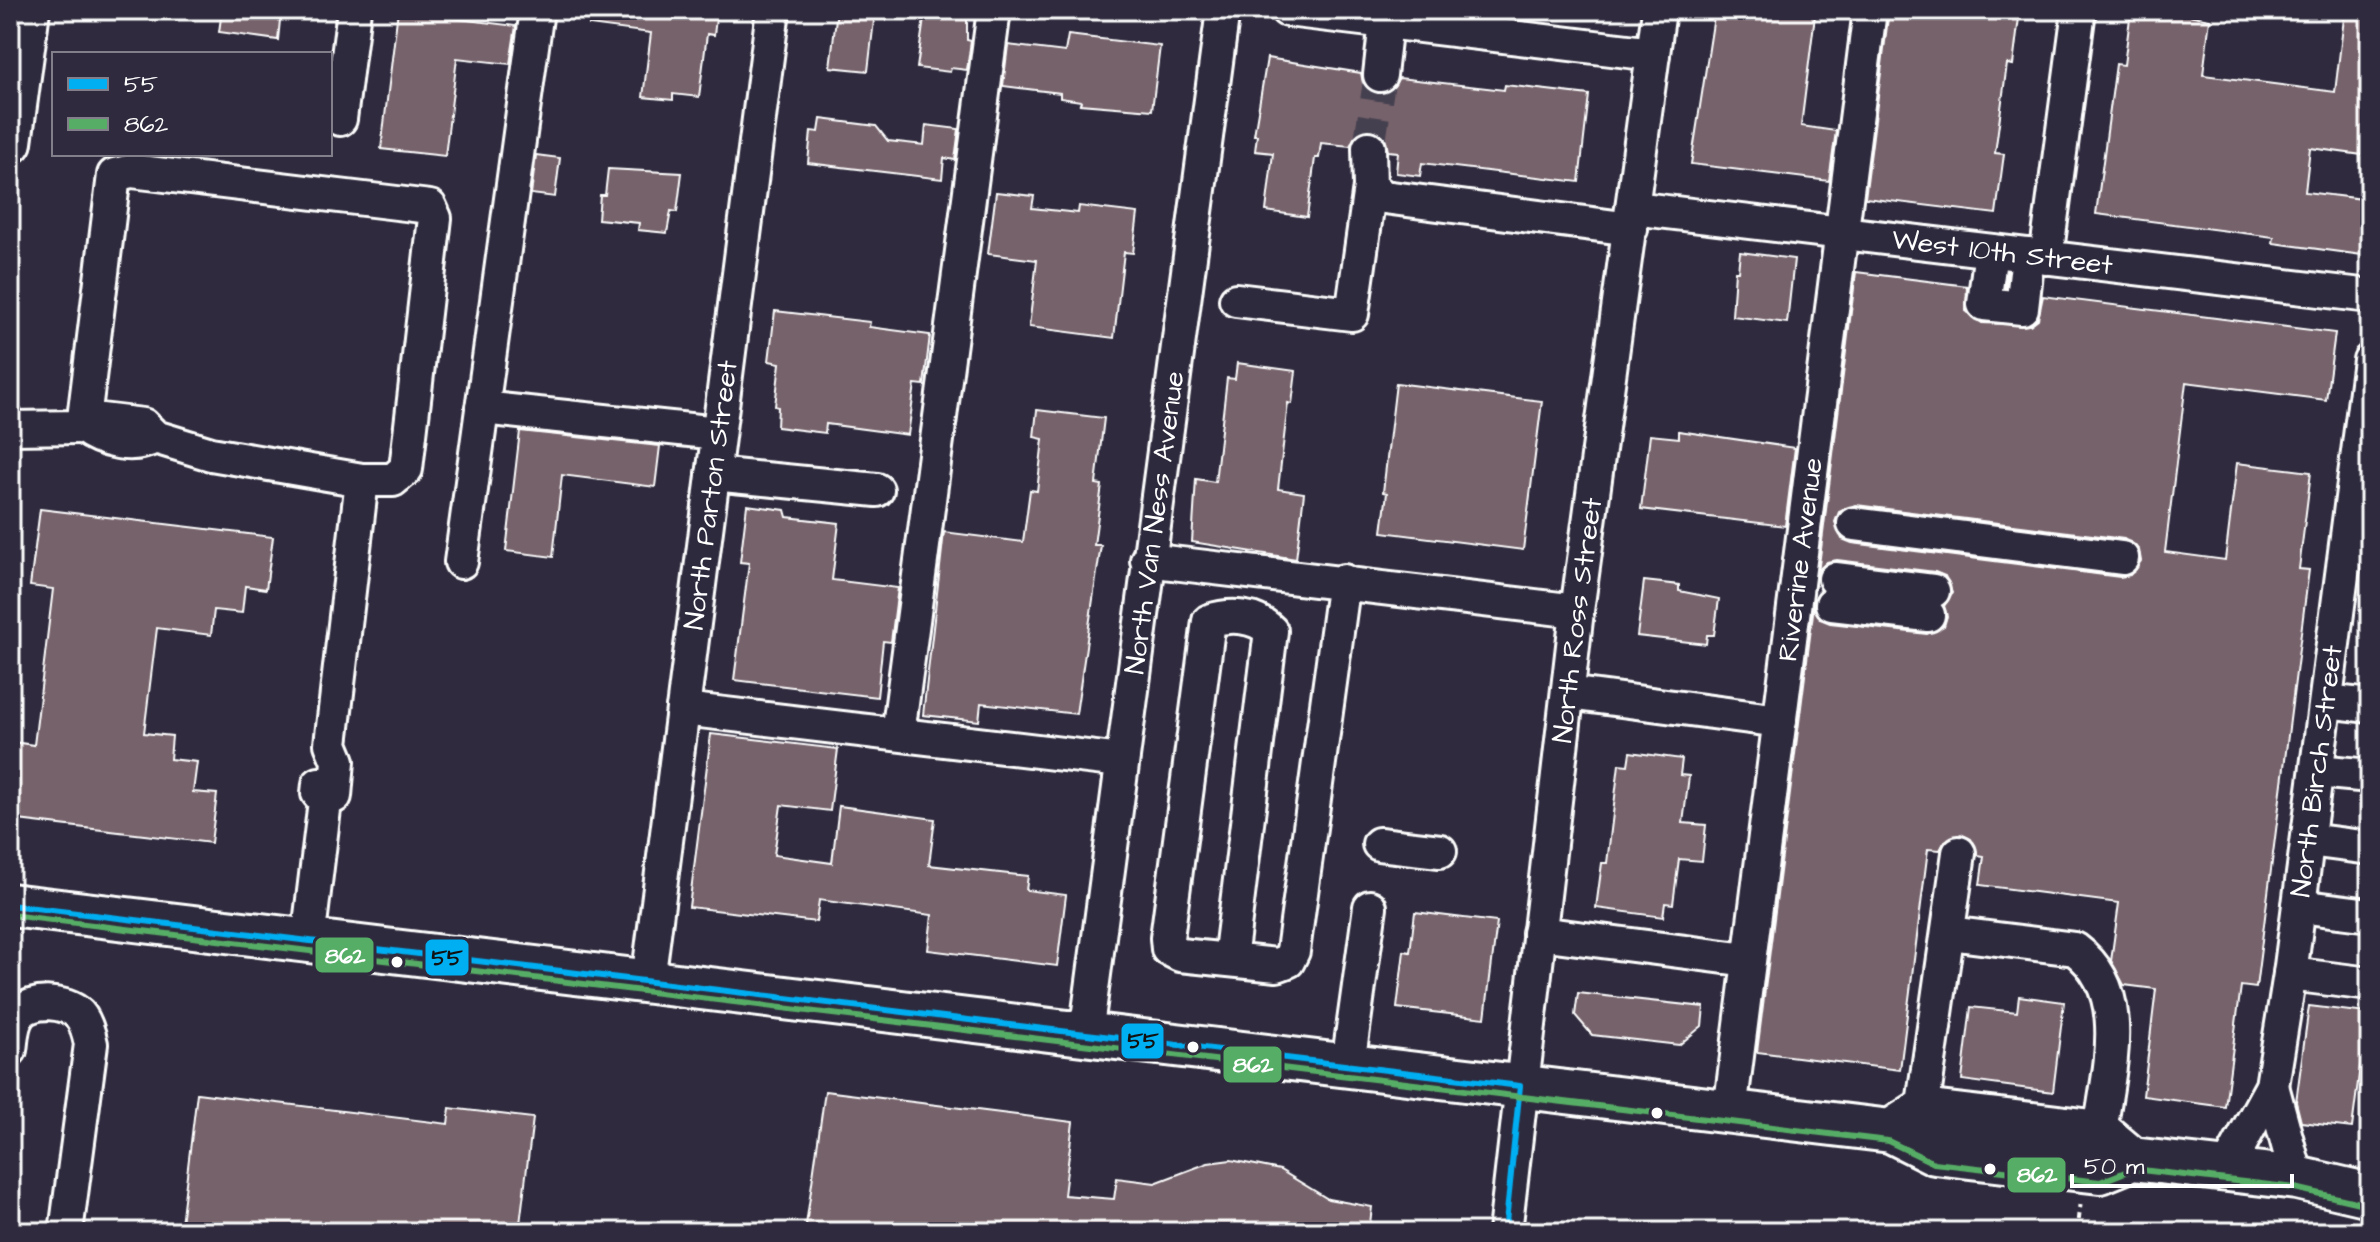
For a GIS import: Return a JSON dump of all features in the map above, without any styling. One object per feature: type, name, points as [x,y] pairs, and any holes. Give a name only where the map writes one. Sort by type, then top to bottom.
[{"type":"main road","points":[[10,142],[28,10]]},
{"type":"main road","points":[[10,905],[1730,1111],[2100,1132],[2132,1159]]},
{"type":"main road","points":[[1907,1121],[1935,1153],[2100,1172],[2132,1159],[2297,1178],[2370,1195]]},
{"type":"street","points":[[340,119],[354,10]]},
{"type":"street","points":[[461,562],[537,10]]},
{"type":"street","name":"North Parton Street","points":[[648,981],[773,10]]},
{"type":"street","points":[[898,734],[994,10]]},
{"type":"street","name":"North Van Ness Avenue","points":[[1086,1034],[1223,10]]},
{"type":"street","points":[[1287,10],[1653,54]]},
{"type":"street","name":"North Ross Street","points":[[1505,1232],[1577,611],[1659,10]]},
{"type":"street","name":"Riverine Avenue","points":[[1730,1111],[1870,10]]},
{"type":"street","points":[[1991,251],[1984,304],[2022,308],[2037,256],[2079,10]]},
{"type":"street","points":[[1380,75],[1386,22]]},
{"type":"street","points":[[1236,300],[1352,314],[1370,187],[1369,148]]},
{"type":"street","points":[[10,428],[83,427],[98,438],[136,444],[155,437],[211,454],[362,480],[393,480],[406,469],[435,218],[430,207],[132,171],[114,175],[83,427]]},
{"type":"street","name":"West 10th Street","points":[[1370,187],[1384,197],[1842,234],[2370,296]]},
{"type":"street","name":"North Birch Street","points":[[2226,1170],[2272,1086],[2290,974],[2370,360]]},
{"type":"street","points":[[482,408],[718,433]]},
{"type":"street","points":[[713,474],[877,490]]},
{"type":"street","points":[[308,941],[325,801],[318,793],[321,758],[331,750],[362,480]]},
{"type":"street","points":[[1854,524],[2122,558]]},
{"type":"street","points":[[1147,560],[1577,611]]},
{"type":"street","points":[[1230,960],[1272,645],[1271,631],[1262,621],[1225,616],[1209,621],[1168,949],[1180,955],[1277,965],[1288,961],[1293,951],[1344,581]]},
{"type":"street","points":[[1834,591],[1930,603]]},
{"type":"street","points":[[1568,693],[1780,721]]},
{"type":"street","points":[[2326,701],[2370,706]]},
{"type":"street","points":[[683,709],[1121,761]]},
{"type":"street","points":[[2317,771],[2370,776]]},
{"type":"street","points":[[2308,840],[2370,848]]},
{"type":"street","points":[[1379,844],[1440,851]]},
{"type":"street","points":[[1907,1121],[1949,933],[1959,853]]},
{"type":"street","points":[[2299,906],[2370,915]]},
{"type":"street","points":[[1348,1065],[1370,907]]},
{"type":"street","points":[[1539,933],[1748,960]]},
{"type":"street","points":[[1949,933],[2075,949],[2090,960],[2110,1001],[2114,1023],[2100,1132]]},
{"type":"street","points":[[2290,974],[2370,984]]},
{"type":"street","points":[[10,1050],[13,1025],[21,1011],[33,1005],[64,1006],[79,1014],[88,1030],[91,1044],[66,1232]]},
{"type":"street","name":"North Birch Street","points":[[2272,1086],[2297,1178]]},
{"type":"path","points":[[2077,1232],[2081,1200]]},
{"type":"building","points":[[222,10],[281,10],[278,40],[219,32]]},
{"type":"building","points":[[398,10],[451,10],[450,18],[516,26],[510,64],[457,58],[445,156],[381,149]]},
{"type":"building","points":[[590,10],[717,10],[714,35],[707,34],[699,97],[673,94],[673,100],[643,97],[651,33],[589,25]]},
{"type":"building","points":[[837,10],[875,12],[868,71],[830,67]]},
{"type":"building","points":[[1715,10],[1779,10],[1815,15],[1801,126],[1836,131],[1829,181],[1691,164]]},
{"type":"building","points":[[1889,10],[2020,10],[2013,65],[2007,64],[1995,153],[2004,154],[1996,214],[1865,198]]},
{"type":"building","points":[[2131,10],[2161,10],[2210,19],[2203,75],[2335,92],[2345,10],[2370,10],[2370,156],[2310,148],[2305,192],[2370,200],[2370,256],[2273,243],[2274,237],[2096,214],[2116,64],[2124,65]]},
{"type":"building","points":[[944,12],[967,15],[967,40],[971,41],[967,70],[951,68],[950,72],[917,68],[924,18],[942,20]]},
{"type":"building","points":[[1068,35],[1160,46],[1152,110],[1080,104],[1081,101],[1060,98],[1060,93],[1003,86],[1008,45],[1065,52]]},
{"type":"building","points":[[1267,58],[1361,73],[1363,83],[1377,94],[1388,92],[1399,78],[1504,90],[1505,85],[1589,95],[1579,182],[1422,163],[1420,176],[1396,173],[1398,152],[1388,151],[1385,137],[1368,129],[1358,132],[1350,146],[1321,143],[1319,158],[1315,158],[1307,217],[1266,211],[1273,153],[1255,151],[1257,135],[1254,135]]},
{"type":"building","points":[[821,119],[876,126],[888,141],[924,145],[926,125],[959,129],[955,160],[944,158],[942,179],[808,163],[811,131],[819,132]]},
{"type":"building","points":[[536,155],[560,158],[555,197],[531,194]]},
{"type":"building","points":[[608,169],[682,173],[677,212],[671,211],[667,233],[638,230],[639,223],[598,219],[600,195],[605,195]]},
{"type":"building","points":[[996,192],[1034,196],[1032,208],[1078,213],[1079,206],[1138,213],[1133,253],[1124,252],[1114,338],[1029,327],[1037,260],[988,254]]},
{"type":"building","points":[[1740,252],[1794,259],[1787,323],[1732,316],[1735,271],[1738,271]]},
{"type":"building","points":[[1856,272],[1967,286],[1966,311],[1982,323],[2030,325],[2038,319],[2043,296],[2335,333],[2326,400],[2186,382],[2165,552],[2225,560],[2237,463],[2311,472],[2299,569],[2309,570],[2256,988],[2241,986],[2225,1107],[2143,1096],[2156,989],[2124,985],[2111,961],[2119,903],[1980,885],[1984,856],[1978,855],[1971,839],[1961,834],[1945,841],[1940,850],[1928,849],[1900,1070],[1757,1052],[1814,605],[1820,619],[1830,623],[1927,634],[1944,626],[1947,616],[1944,606],[1952,593],[1945,576],[1935,572],[1837,560],[1827,562],[1818,573]],"holes":[[[1856,505],[2124,539],[2139,550],[2141,561],[2130,575],[2120,577],[1852,543],[1842,539],[1835,522],[1839,512]]]},
{"type":"building","points":[[775,311],[870,322],[869,327],[930,335],[924,385],[915,384],[908,435],[826,424],[825,433],[777,427],[778,407],[775,406],[780,363],[769,361]]},
{"type":"building","points":[[1237,363],[1296,371],[1292,404],[1288,403],[1278,489],[1304,493],[1296,559],[1192,542],[1196,479],[1215,482],[1227,378],[1235,379]]},
{"type":"building","points":[[1396,383],[1542,401],[1523,550],[1382,532],[1387,493],[1383,492]]},
{"type":"building","points":[[1037,410],[1104,418],[1096,484],[1102,485],[1094,545],[1101,545],[1076,714],[981,703],[979,721],[923,715],[944,532],[1023,542],[1030,490],[1037,491],[1043,439],[1034,437]]},
{"type":"building","points":[[520,431],[660,446],[655,487],[562,475],[553,557],[506,551]]},
{"type":"building","points":[[1679,431],[1795,448],[1785,526],[1641,509],[1650,435],[1679,438]]},
{"type":"building","points":[[747,505],[785,510],[787,517],[839,523],[832,580],[898,588],[891,642],[883,641],[877,697],[734,680],[749,563],[740,562]]},
{"type":"building","points":[[40,509],[273,537],[266,589],[245,586],[242,613],[214,610],[211,635],[157,628],[144,733],[172,736],[170,759],[197,762],[193,792],[217,794],[211,843],[10,819],[13,742],[34,745],[53,589],[30,586]]},
{"type":"building","points":[[1644,581],[1679,585],[1679,591],[1719,599],[1714,635],[1707,635],[1706,644],[1637,636]]},
{"type":"building","points":[[711,734],[838,749],[830,811],[781,805],[774,855],[832,863],[839,806],[935,819],[929,865],[1028,876],[1026,890],[1066,895],[1057,966],[928,950],[932,915],[819,900],[816,922],[689,907]]},
{"type":"building","points":[[1630,752],[1682,759],[1680,775],[1689,776],[1683,823],[1706,825],[1702,861],[1679,859],[1673,904],[1665,903],[1663,917],[1596,908],[1602,863],[1607,863],[1619,764],[1628,765]]},
{"type":"building","points":[[1415,912],[1497,922],[1485,1018],[1397,1008],[1404,951],[1410,952]]},
{"type":"building","points":[[1578,993],[1704,1007],[1702,1026],[1679,1045],[1592,1035],[1575,1015]]},
{"type":"building","points":[[2019,996],[2064,1002],[2053,1092],[1962,1080],[1971,1007],[2017,1012]]},
{"type":"building","points":[[2309,1006],[2367,1013],[2352,1128],[2301,1122],[2296,1102]]},
{"type":"building","points":[[825,1091],[1073,1122],[1064,1195],[1114,1199],[1117,1178],[1155,1183],[1208,1163],[1231,1160],[1280,1170],[1328,1199],[1372,1207],[1369,1232],[805,1232]]},
{"type":"building","points":[[197,1093],[448,1124],[450,1108],[533,1118],[519,1232],[180,1232]]},
{"type":"tunnel","points":[[1369,148],[1380,75]]},
{"type":"transit line","name":"55","points":[[10,905],[1520,1086]]},
{"type":"transit line","name":"862","points":[[10,915],[1888,1141],[1934,1163],[2100,1182],[2133,1169],[2295,1188],[2368,1205]]},
{"type":"transit line","name":"55","points":[[1505,1232],[1520,1086]]}]
